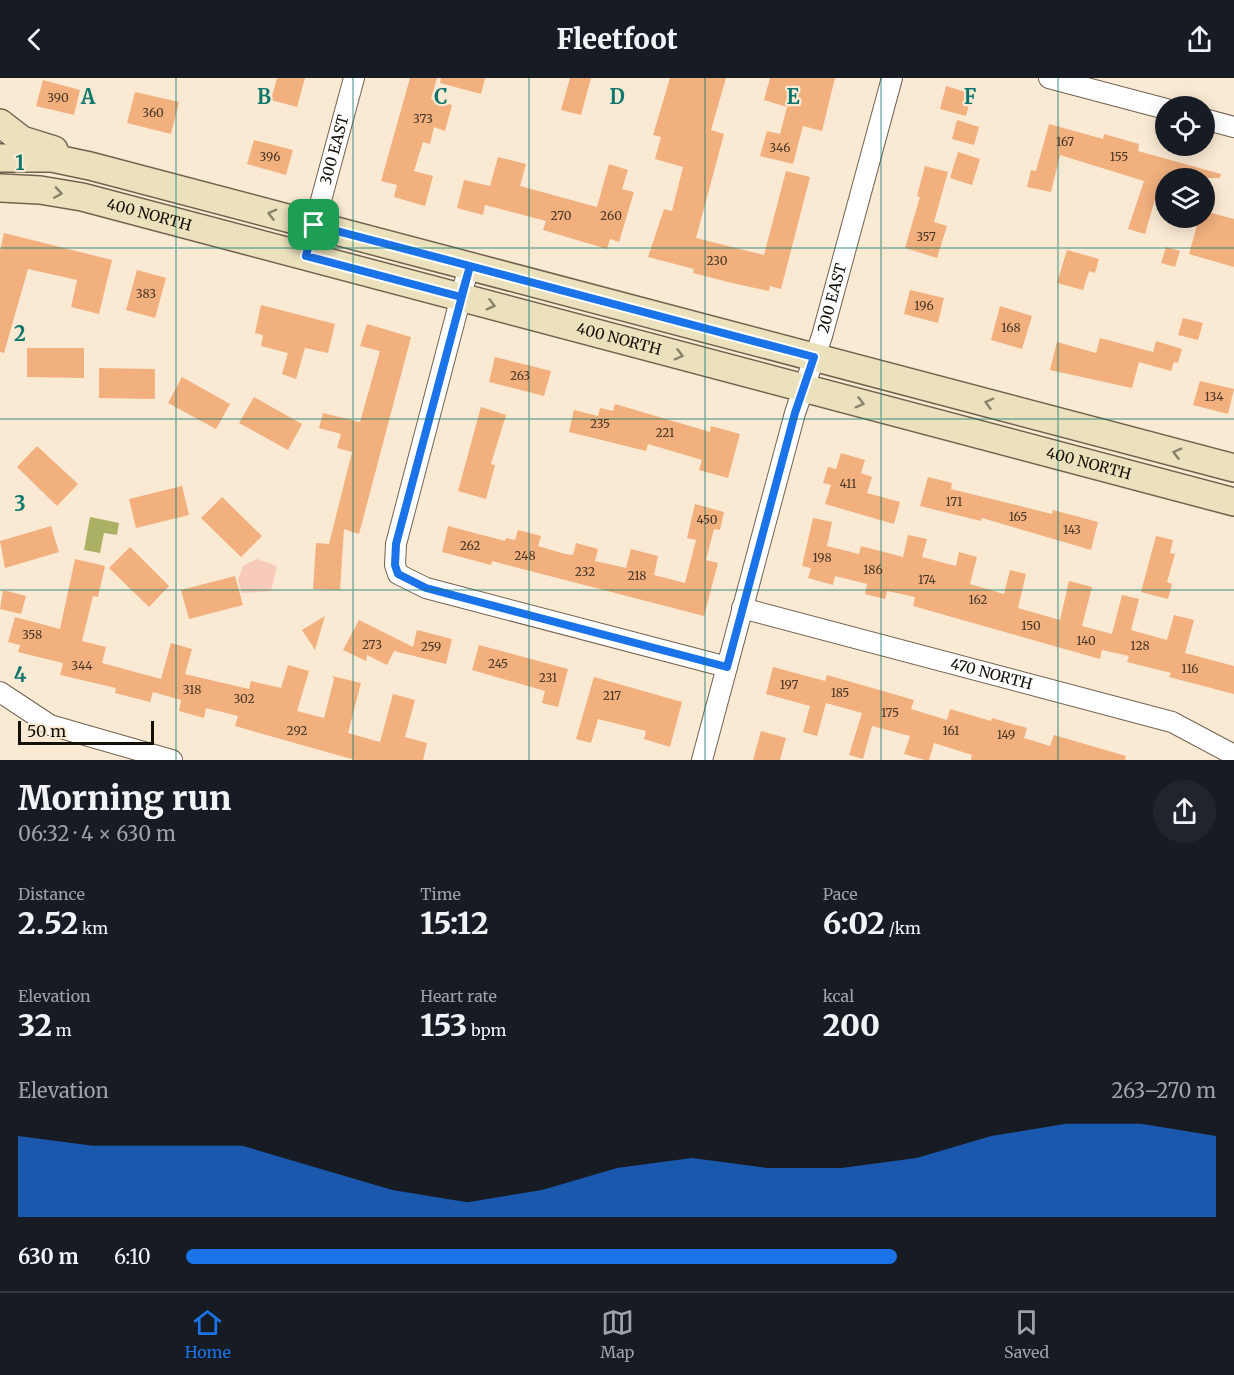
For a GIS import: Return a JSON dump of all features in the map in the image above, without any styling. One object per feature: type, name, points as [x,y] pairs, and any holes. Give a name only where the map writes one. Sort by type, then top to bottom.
[{"type":"main road","points":[[0,123],[22,140],[90,166]]},
{"type":"main road","points":[[0,158],[52,158],[90,166],[1234,468]]},
{"type":"main road","name":"400 NORTH","points":[[0,188],[40,190],[82,197],[1234,502]]},
{"type":"street","name":"300 EAST","points":[[306,256],[354,78]]},
{"type":"street","name":"200 EAST","points":[[702,760],[803,388],[814,357],[892,78]]},
{"type":"street","points":[[1049,78],[1155,106]]},
{"type":"street","points":[[1215,122],[1234,127]]},
{"type":"street","points":[[470,266],[396,544],[395,565],[398,574],[426,588],[727,667]]},
{"type":"street","name":"470 NORTH","points":[[742,608],[1172,722],[1234,755]]},
{"type":"street","points":[[0,692],[56,728],[172,760]]},
{"type":"shaded area","points":[[90,517],[119,523],[117,535],[104,533],[100,553],[84,550]]},
{"type":"shaded area","points":[[257,559],[277,566],[271,591],[242,593],[238,580],[243,566]]},
{"type":"building","points":[[277,78],[305,78],[297,107],[271,100]]},
{"type":"building","points":[[410,78],[437,78],[431,99],[452,105],[445,131],[434,127],[430,144],[423,142],[414,171],[433,176],[425,206],[394,197],[397,185],[381,181]]},
{"type":"building","points":[[441,78],[485,78],[481,94],[440,83]]},
{"type":"building","points":[[570,78],[591,78],[581,115],[561,110]]},
{"type":"building","points":[[670,78],[726,78],[711,130],[724,134],[696,238],[764,255],[786,171],[810,177],[781,289],[770,286],[769,291],[732,283],[693,273],[694,269],[648,257],[664,209],[672,211],[683,167],[655,159],[661,137],[653,135]]},
{"type":"building","points":[[770,78],[835,78],[822,131],[803,126],[793,164],[760,156],[767,131],[780,134],[787,107],[764,100]]},
{"type":"building","points":[[43,80],[80,90],[74,115],[36,106]]},
{"type":"building","points":[[946,86],[972,94],[966,116],[940,109]]},
{"type":"building","points":[[135,92],[179,102],[171,134],[127,123]]},
{"type":"building","points":[[957,120],[979,127],[974,145],[952,139]]},
{"type":"building","points":[[1049,124],[1103,139],[1104,134],[1139,144],[1138,151],[1199,168],[1155,168],[1155,199],[1145,234],[1128,229],[1144,181],[1060,155],[1051,192],[1027,187],[1031,170],[1036,171]]},
{"type":"building","points":[[254,140],[293,150],[286,175],[247,164]]},
{"type":"building","points":[[958,152],[980,159],[972,185],[950,178]]},
{"type":"building","points":[[498,157],[526,164],[520,186],[597,207],[609,164],[628,170],[622,189],[634,192],[619,242],[610,239],[607,249],[543,230],[546,221],[485,205],[483,215],[457,208],[464,180],[490,186]]},
{"type":"building","points":[[925,166],[948,172],[934,222],[947,226],[937,258],[905,248],[920,197],[917,196]]},
{"type":"building","points":[[1215,172],[1221,174],[1220,178],[1215,178]]},
{"type":"building","points":[[1215,214],[1234,219],[1234,267],[1189,254],[1196,228],[1215,228]]},
{"type":"building","points":[[4,233],[112,260],[99,314],[71,307],[77,280],[28,269],[4,353],[0,352],[0,251]]},
{"type":"building","points":[[1166,247],[1180,251],[1175,267],[1161,263]]},
{"type":"building","points":[[1067,250],[1099,259],[1095,273],[1089,271],[1083,290],[1057,283]]},
{"type":"building","points":[[137,270],[166,278],[155,318],[126,310]]},
{"type":"building","points":[[910,290],[944,298],[938,323],[904,314]]},
{"type":"building","points":[[261,305],[335,324],[328,353],[305,348],[296,379],[282,374],[288,353],[261,346],[263,335],[255,333]]},
{"type":"building","points":[[1000,306],[1032,316],[1022,349],[991,340]]},
{"type":"building","points":[[1183,318],[1203,323],[1198,340],[1178,335]]},
{"type":"building","points":[[367,324],[411,337],[359,534],[344,529],[340,590],[313,589],[316,543],[329,544],[352,452],[337,448],[341,434],[319,428],[323,413],[360,422],[380,351],[360,346]]},
{"type":"building","points":[[1100,338],[1153,352],[1156,341],[1182,349],[1178,363],[1174,362],[1171,371],[1139,362],[1132,388],[1050,370],[1057,342],[1096,353]]},
{"type":"building","points":[[27,348],[84,348],[84,378],[27,377]]},
{"type":"building","points":[[495,357],[551,371],[544,396],[489,382]]},
{"type":"building","points":[[99,368],[155,369],[155,399],[99,398]]},
{"type":"building","points":[[182,377],[230,404],[216,429],[168,403]]},
{"type":"building","points":[[1200,381],[1234,389],[1228,414],[1193,405]]},
{"type":"building","points":[[254,397],[302,424],[288,450],[239,423]]},
{"type":"building","points":[[615,404],[710,432],[711,426],[740,434],[728,478],[699,470],[702,460],[648,444],[646,451],[569,432],[574,410],[598,416],[600,408],[613,411]]},
{"type":"building","points":[[481,407],[506,415],[491,464],[495,465],[486,499],[458,491]]},
{"type":"building","points":[[37,446],[78,484],[57,506],[17,467]]},
{"type":"building","points":[[841,453],[865,460],[861,473],[872,477],[867,493],[900,502],[894,524],[825,504],[831,485],[823,483],[828,467],[836,469]]},
{"type":"building","points":[[928,477],[952,483],[951,489],[1052,514],[1053,510],[1098,522],[1091,550],[982,518],[981,521],[920,506]]},
{"type":"building","points":[[182,486],[189,515],[136,528],[129,499]]},
{"type":"building","points":[[222,497],[262,536],[241,557],[201,518]]},
{"type":"building","points":[[695,504],[724,512],[720,530],[714,529],[706,560],[718,563],[704,616],[492,561],[491,565],[442,552],[448,526],[505,541],[506,538],[515,540],[518,530],[541,536],[538,546],[565,554],[573,555],[576,543],[598,549],[595,561],[626,568],[631,549],[658,556],[654,575],[685,583],[696,540],[687,538]]},
{"type":"building","points":[[813,518],[832,522],[827,546],[859,554],[861,546],[903,557],[908,535],[927,539],[922,557],[956,566],[959,552],[977,557],[970,584],[1004,594],[1010,570],[1026,574],[1018,608],[1060,620],[1069,581],[1092,587],[1082,626],[1112,634],[1122,595],[1139,599],[1131,630],[1167,640],[1174,615],[1194,620],[1185,653],[1234,666],[1234,694],[1169,677],[1171,673],[1127,662],[1129,656],[1102,650],[1100,659],[913,606],[915,597],[887,591],[885,599],[865,594],[867,584],[835,576],[833,585],[808,578],[811,568],[802,566]]},
{"type":"building","points":[[51,526],[59,552],[5,568],[0,541]]},
{"type":"building","points":[[1156,536],[1173,540],[1170,553],[1175,554],[1167,582],[1172,584],[1168,599],[1141,592]]},
{"type":"building","points":[[130,547],[169,586],[149,607],[109,568]]},
{"type":"building","points":[[75,559],[105,566],[98,597],[93,596],[82,641],[106,647],[102,663],[161,679],[171,643],[192,649],[185,674],[249,689],[251,681],[281,688],[288,665],[309,671],[297,711],[324,718],[334,679],[332,676],[361,683],[348,733],[380,742],[393,694],[415,700],[405,737],[427,743],[423,760],[355,760],[235,726],[238,716],[206,708],[204,718],[179,711],[181,700],[153,692],[150,702],[115,693],[116,688],[60,675],[63,663],[18,652],[20,645],[8,642],[15,617],[60,629]]},
{"type":"building","points":[[235,576],[243,605],[189,619],[181,590]]},
{"type":"building","points":[[3,590],[26,596],[21,614],[0,609]]},
{"type":"building","points":[[325,616],[315,650],[302,630]]},
{"type":"building","points":[[359,620],[413,647],[417,630],[452,639],[446,664],[394,651],[387,665],[367,655],[366,661],[343,650]]},
{"type":"building","points":[[479,645],[568,669],[558,707],[542,703],[545,691],[472,670]]},
{"type":"building","points":[[773,667],[825,681],[827,675],[914,700],[911,709],[947,720],[950,709],[991,721],[992,718],[1027,728],[1024,738],[1050,746],[1054,735],[1126,756],[1125,760],[971,760],[972,755],[934,743],[929,760],[925,760],[904,754],[910,736],[872,726],[863,759],[849,755],[862,713],[826,703],[817,736],[803,732],[810,706],[766,694]]},
{"type":"building","points":[[594,677],[682,702],[670,747],[644,739],[646,731],[598,719],[591,743],[576,739]]},
{"type":"building","points":[[761,731],[786,738],[780,760],[753,760]]},
{"type":"route","points":[[314,225],[306,256],[461,297],[470,266],[814,357],[795,413],[727,667],[426,588],[398,574],[394,555],[396,544],[470,266],[314,225]]}]
